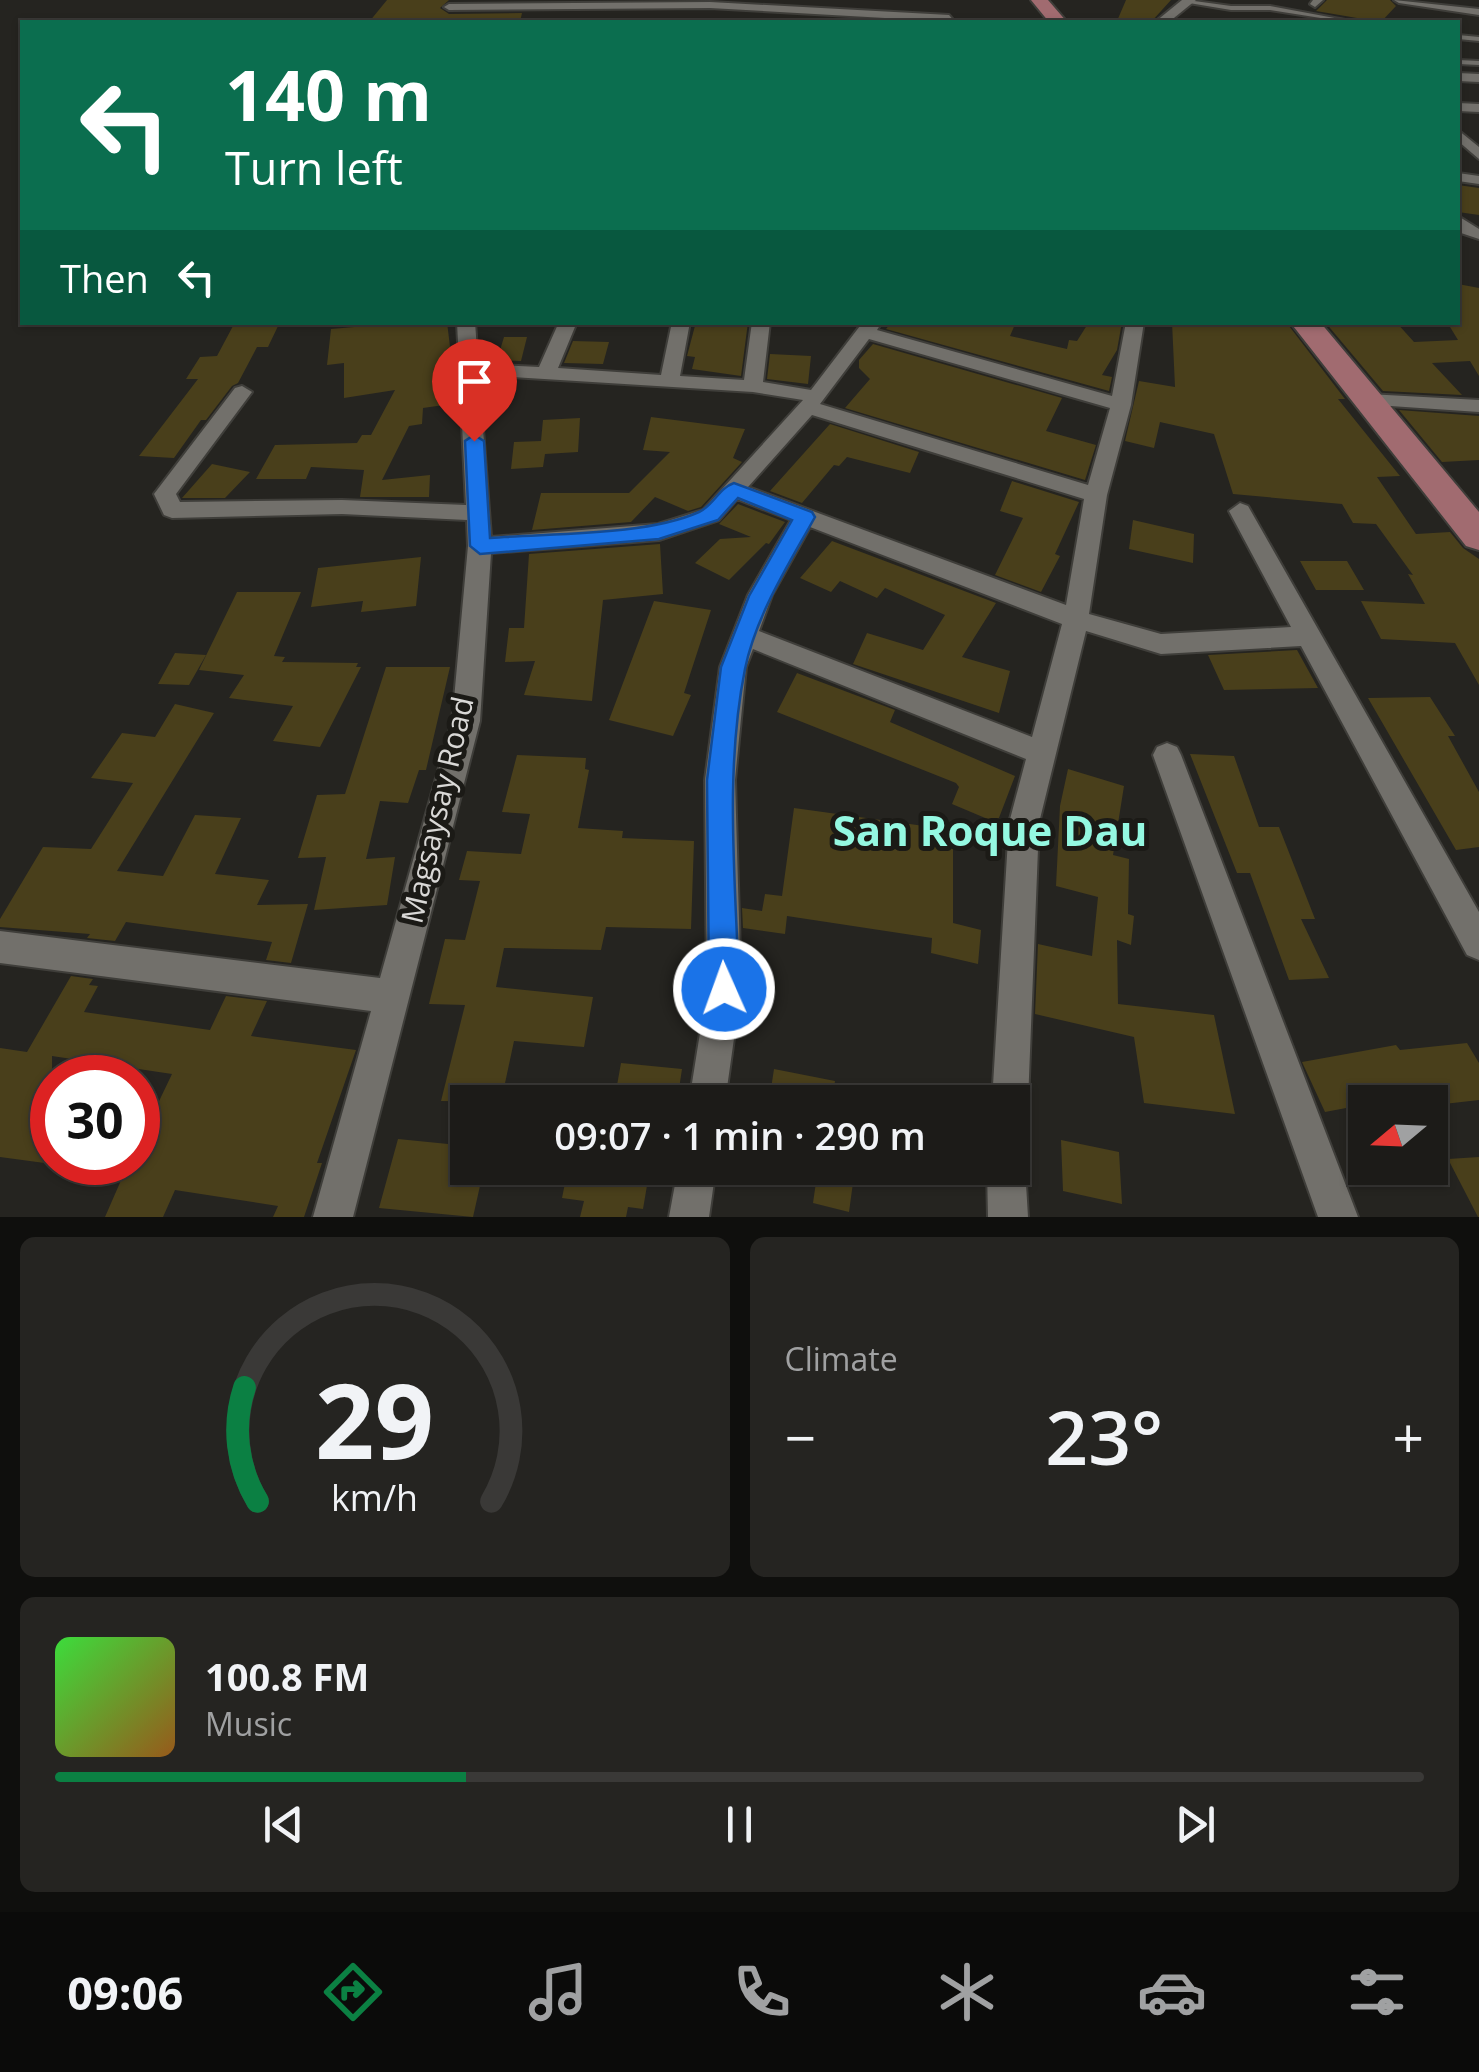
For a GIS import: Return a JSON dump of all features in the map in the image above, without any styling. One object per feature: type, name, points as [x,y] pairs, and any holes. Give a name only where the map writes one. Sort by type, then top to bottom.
[{"type":"main road","points":[[1039,0],[1056,20]]},
{"type":"main road","points":[[1306,325],[1479,537]]},
{"type":"street","points":[[1164,20],[1190,0]]},
{"type":"street","points":[[1399,0],[1479,12]]},
{"type":"street","points":[[450,3],[737,7],[948,20]]},
{"type":"street","points":[[736,20],[737,7]]},
{"type":"street","points":[[1460,138],[1479,154]]},
{"type":"street","name":"Magsaysay Road","points":[[334,1217],[466,721],[480,546],[466,325]]},
{"type":"street","points":[[546,374],[567,325]]},
{"type":"street","points":[[669,383],[680,325]]},
{"type":"street","points":[[752,386],[761,325]]},
{"type":"street","points":[[1011,1085],[1024,823],[1076,620],[1096,494],[1122,405],[1133,325]]},
{"type":"street","points":[[480,546],[659,532],[710,516],[810,402],[869,327],[1122,405]]},
{"type":"street","points":[[470,370],[752,386],[1096,494]]},
{"type":"street","points":[[242,392],[166,494],[172,510],[342,507],[479,513]]},
{"type":"street","points":[[1368,400],[1479,406]]},
{"type":"street","points":[[734,490],[1076,620],[1162,644],[1308,636]]},
{"type":"street","points":[[1240,511],[1479,944]]},
{"type":"street","points":[[709,1085],[724,989],[720,780],[733,667],[760,596],[804,517]]},
{"type":"street","points":[[745,636],[1042,753]]},
{"type":"street","points":[[1167,755],[1338,1217]]},
{"type":"street","points":[[0,948],[392,997]]},
{"type":"street","points":[[689,1217],[694,1185]]},
{"type":"street","points":[[1007,1185],[1008,1217]]},
{"type":"lane","points":[[1190,0],[1231,8],[1260,6],[1341,20]]},
{"type":"building","points":[[387,0],[449,0],[440,8],[449,14],[522,13],[520,20],[371,20]]},
{"type":"building","points":[[1126,0],[1171,0],[1153,20],[1117,20]]},
{"type":"building","points":[[1327,0],[1390,0],[1396,6],[1383,20],[1358,20],[1316,11]]},
{"type":"building","points":[[1460,185],[1479,188],[1479,215],[1460,212]]},
{"type":"building","points":[[1460,284],[1479,288],[1479,376],[1470,361],[1432,363],[1462,395],[1383,391],[1328,325],[1399,325],[1414,342],[1458,340],[1449,325],[1460,325]]},
{"type":"building","points":[[279,325],[268,347],[257,347],[238,383],[206,420],[201,420],[174,458],[139,456],[198,379],[186,379],[200,357],[217,356],[233,326]]},
{"type":"building","points":[[447,325],[453,371],[443,373],[444,405],[423,408],[422,424],[409,426],[382,480],[430,475],[429,497],[360,497],[364,470],[311,467],[306,479],[256,479],[275,445],[357,443],[362,435],[371,435],[395,390],[344,398],[344,363],[327,365],[331,329]]},
{"type":"building","points":[[695,325],[748,325],[741,376],[692,369],[695,357],[687,356]]},
{"type":"building","points":[[889,325],[1015,325],[1010,336],[1067,349],[1069,340],[1077,341],[1087,325],[1121,325],[1117,350],[1102,375],[1112,377],[1109,391],[886,329]]},
{"type":"building","points":[[1172,325],[1288,325],[1345,399],[1338,399],[1400,476],[1377,477],[1416,534],[1450,532],[1479,559],[1479,685],[1455,643],[1381,639],[1361,601],[1425,604],[1408,574],[1413,575],[1376,524],[1353,523],[1342,504],[1233,494],[1214,434],[1160,422],[1154,448],[1125,441],[1139,381],[1175,387]]},
{"type":"building","points":[[504,337],[527,337],[521,361],[497,360]]},
{"type":"building","points":[[573,341],[609,342],[603,364],[564,363]]},
{"type":"building","points":[[873,344],[1062,398],[1046,431],[1096,445],[1085,480],[845,408],[870,379],[859,368],[859,360]]},
{"type":"building","points":[[770,354],[811,356],[808,384],[767,379]]},
{"type":"building","points":[[1399,410],[1479,416],[1479,460],[1442,462]]},
{"type":"building","points":[[651,417],[745,429],[733,458],[742,462],[701,507],[688,511],[655,497],[631,522],[532,530],[541,493],[629,493],[670,452],[643,450]]},
{"type":"building","points":[[580,418],[578,452],[545,454],[543,467],[511,469],[514,442],[541,441],[543,420]]},
{"type":"building","points":[[830,424],[919,452],[910,473],[847,457],[839,466],[834,465],[802,503],[770,491]]},
{"type":"building","points":[[212,464],[250,472],[225,498],[182,498]]},
{"type":"building","points":[[1012,481],[1079,502],[1055,554],[1060,556],[1041,592],[995,575],[1023,518],[1000,511]]},
{"type":"building","points":[[738,504],[785,522],[769,544],[729,580],[695,563],[720,539],[751,537],[719,524]]},
{"type":"building","points":[[1133,520],[1194,534],[1193,563],[1129,549]]},
{"type":"building","points":[[832,541],[996,603],[962,657],[1010,671],[999,713],[853,664],[867,633],[923,650],[945,615],[885,588],[877,598],[840,581],[831,592],[800,578]]},
{"type":"building","points":[[660,544],[663,594],[603,600],[592,701],[524,695],[535,661],[505,662],[509,628],[524,628],[529,554]]},
{"type":"building","points":[[421,557],[416,606],[361,612],[363,601],[311,607],[318,568]]},
{"type":"building","points":[[1300,561],[1347,561],[1364,590],[1316,590]]},
{"type":"building","points":[[237,592],[301,592],[274,656],[285,657],[282,662],[358,663],[356,667],[361,667],[320,747],[273,741],[293,706],[229,698],[244,675],[199,670]]},
{"type":"building","points":[[654,601],[711,610],[684,693],[691,695],[673,736],[609,720]]},
{"type":"building","points":[[1297,650],[1318,688],[1224,690],[1208,655]]},
{"type":"building","points":[[175,653],[206,655],[189,685],[158,684]]},
{"type":"building","points":[[386,667],[450,667],[426,770],[419,770],[408,803],[380,801],[366,859],[395,857],[387,905],[314,910],[326,857],[298,858],[317,795],[345,794]]},
{"type":"building","points":[[797,673],[895,710],[890,722],[1015,776],[997,823],[952,804],[959,787],[956,783],[777,712]]},
{"type":"building","points":[[1430,697],[1455,736],[1448,736],[1479,792],[1479,847],[1456,850],[1368,698]]},
{"type":"building","points":[[175,704],[214,713],[117,871],[163,876],[195,815],[241,818],[215,874],[269,880],[257,905],[308,904],[291,963],[266,960],[272,942],[126,922],[115,941],[87,938],[90,934],[0,927],[0,919],[43,847],[91,849],[133,783],[91,778],[122,733],[155,737]]},
{"type":"building","points":[[1190,754],[1234,756],[1259,827],[1279,827],[1315,919],[1301,919],[1329,978],[1289,980],[1250,873],[1237,873]]},
{"type":"building","points":[[517,755],[586,758],[585,769],[589,770],[578,828],[623,831],[622,838],[694,841],[691,929],[606,927],[601,950],[504,948],[496,987],[593,997],[584,1047],[514,1041],[505,1085],[450,1085],[450,1101],[441,1101],[465,1005],[429,1004],[445,939],[465,940],[480,881],[459,880],[467,851],[521,854],[530,814],[502,812]]},
{"type":"building","points":[[1068,769],[1124,786],[1113,855],[1129,859],[1128,914],[1134,916],[1131,945],[1117,940],[1118,1004],[1214,1015],[1235,1114],[1144,1103],[1134,1037],[1035,1014],[1038,944],[1092,956],[1098,897],[1056,886],[1060,806]]},
{"type":"building","points":[[794,808],[953,830],[953,923],[981,930],[978,964],[931,953],[932,938],[787,916],[785,934],[743,928],[742,908],[762,911],[765,894],[782,896]]},
{"type":"building","points":[[71,976],[93,979],[89,985],[98,986],[84,1012],[210,1030],[226,996],[267,1001],[251,1036],[356,1050],[317,1163],[322,1163],[304,1217],[273,1217],[278,1206],[175,1190],[163,1217],[105,1217],[119,1185],[160,1185],[160,1099],[172,1074],[160,1072],[160,1055],[30,1055],[30,1161],[0,1157],[0,1048],[27,1052]]},
{"type":"building","points":[[1467,1043],[1479,1063],[1479,1100],[1448,1104],[1448,1085],[1348,1085],[1348,1108],[1325,1112],[1302,1062],[1396,1045],[1400,1050]]},
{"type":"building","points":[[621,1063],[682,1069],[680,1085],[617,1085]]},
{"type":"building","points":[[774,1069],[835,1081],[834,1085],[772,1085]]},
{"type":"building","points":[[398,1139],[450,1144],[450,1185],[480,1185],[473,1217],[379,1208]]},
{"type":"building","points":[[1061,1140],[1119,1152],[1122,1204],[1063,1191]]},
{"type":"building","points":[[1479,1157],[1479,1217],[1478,1217],[1448,1159]]},
{"type":"building","points":[[565,1185],[647,1185],[643,1209],[628,1207],[626,1217],[580,1217],[584,1201],[562,1198]]},
{"type":"building","points":[[816,1185],[853,1185],[849,1212],[813,1203]]},
{"type":"district","name":"San Roque Dau","points":[[990,831]]},
{"type":"route","points":[[474,441],[480,546],[659,532],[710,516],[734,490],[804,517],[760,596],[733,667],[720,780],[724,989]]}]
